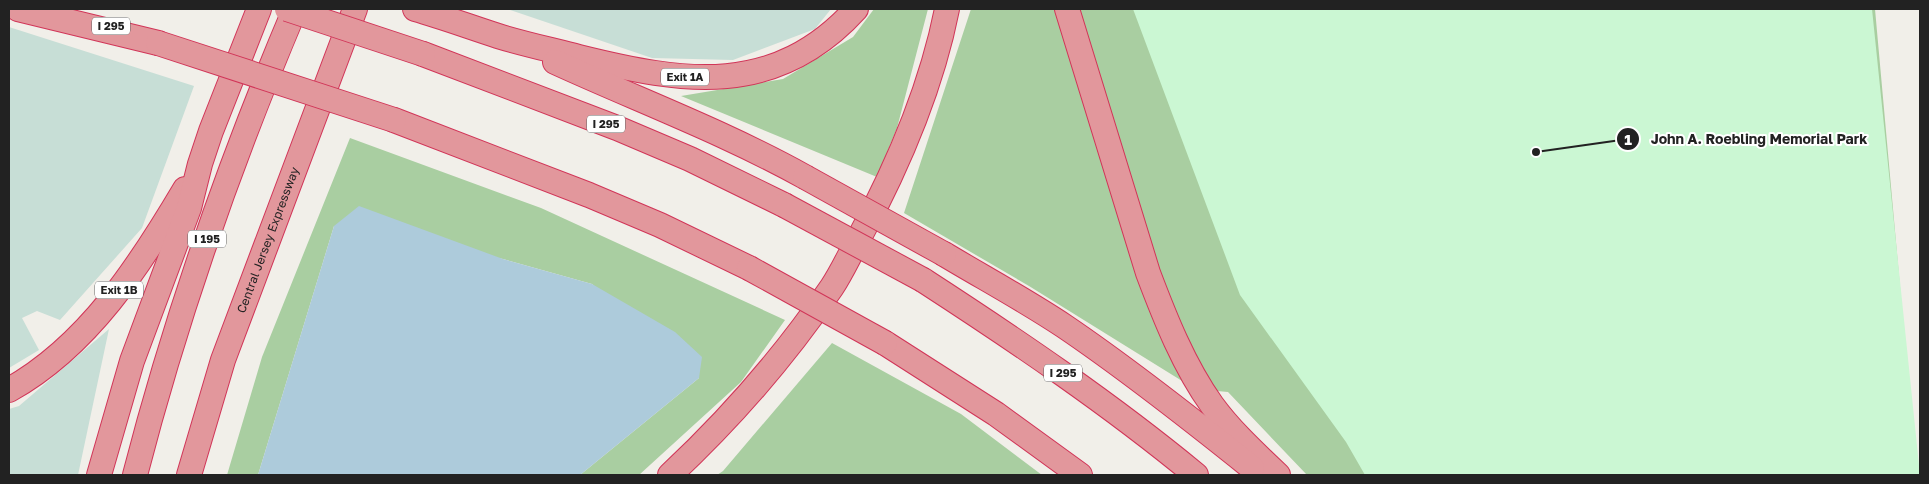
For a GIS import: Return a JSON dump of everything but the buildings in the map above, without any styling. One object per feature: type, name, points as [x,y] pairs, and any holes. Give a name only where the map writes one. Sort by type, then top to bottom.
[{"type":"highway","points":[[18,9],[158,42]]},
{"type":"highway","name":"I 295","points":[[64,9],[394,120],[589,195],[660,225],[749,268],[886,343],[996,414],[1080,475]]},
{"type":"highway","points":[[99,475],[132,361],[190,208],[200,164],[259,9]]},
{"type":"highway","name":"I 295","points":[[287,9],[423,54],[616,128],[690,159],[784,205],[924,280],[1037,354],[1102,401],[1196,475]]},
{"type":"highway","name":"I 195","points":[[135,475],[168,357],[212,224],[295,9]]},
{"type":"highway","name":"Central Jersey Expressway","points":[[189,475],[223,360],[355,9]]},
{"type":"highway","points":[[327,81],[371,9]]},
{"type":"highway","points":[[415,9],[499,36],[640,100],[719,133],[805,177],[1009,292],[1102,352],[1261,475]]},
{"type":"highway","name":"Exit 1A","points":[[499,36],[624,68],[663,75],[724,78],[756,72],[780,64],[806,51],[846,20],[856,9]]},
{"type":"highway","points":[[670,475],[704,443],[781,357],[833,285],[869,220],[898,159],[930,72],[947,9]]},
{"type":"highway","points":[[1067,9],[1148,273],[1163,312],[1186,359],[1212,404],[1249,447],[1278,475]]},
{"type":"highway","name":"Exit 1B","points":[[9,390],[52,361],[76,338],[120,288],[148,251],[200,164]]},
{"type":"green space","points":[[874,9],[928,9],[897,128],[877,177],[681,96],[783,79],[853,37]]},
{"type":"green space","points":[[971,9],[1875,9],[1917,475],[1307,475],[1228,392],[1195,389],[1029,286],[904,213]]},
{"type":"green space","points":[[1133,9],[1872,9],[1920,475],[1365,475],[1346,442],[1240,295]]},
{"type":"green space","points":[[350,138],[541,208],[785,320],[741,382],[639,475],[580,475],[699,378],[592,284],[503,259],[334,226],[258,475],[227,475],[262,357]]},
{"type":"green space","points":[[832,343],[961,414],[1042,475],[717,475],[723,471]]},
{"type":"shaded area","points":[[507,9],[831,9],[815,29],[733,60],[652,58]]},
{"type":"shaded area","points":[[9,27],[194,86],[142,228],[60,320],[37,311],[22,318],[39,350],[9,368]]},
{"type":"shaded area","points":[[359,206],[503,259],[592,284],[675,332],[702,357],[699,378],[580,475],[258,475],[334,226]]},
{"type":"shaded area","points":[[109,329],[78,475],[9,475],[9,409],[19,406]]},
{"type":"place","name":"John A. Roebling Memorial Park","points":[[1536,152]]}]
